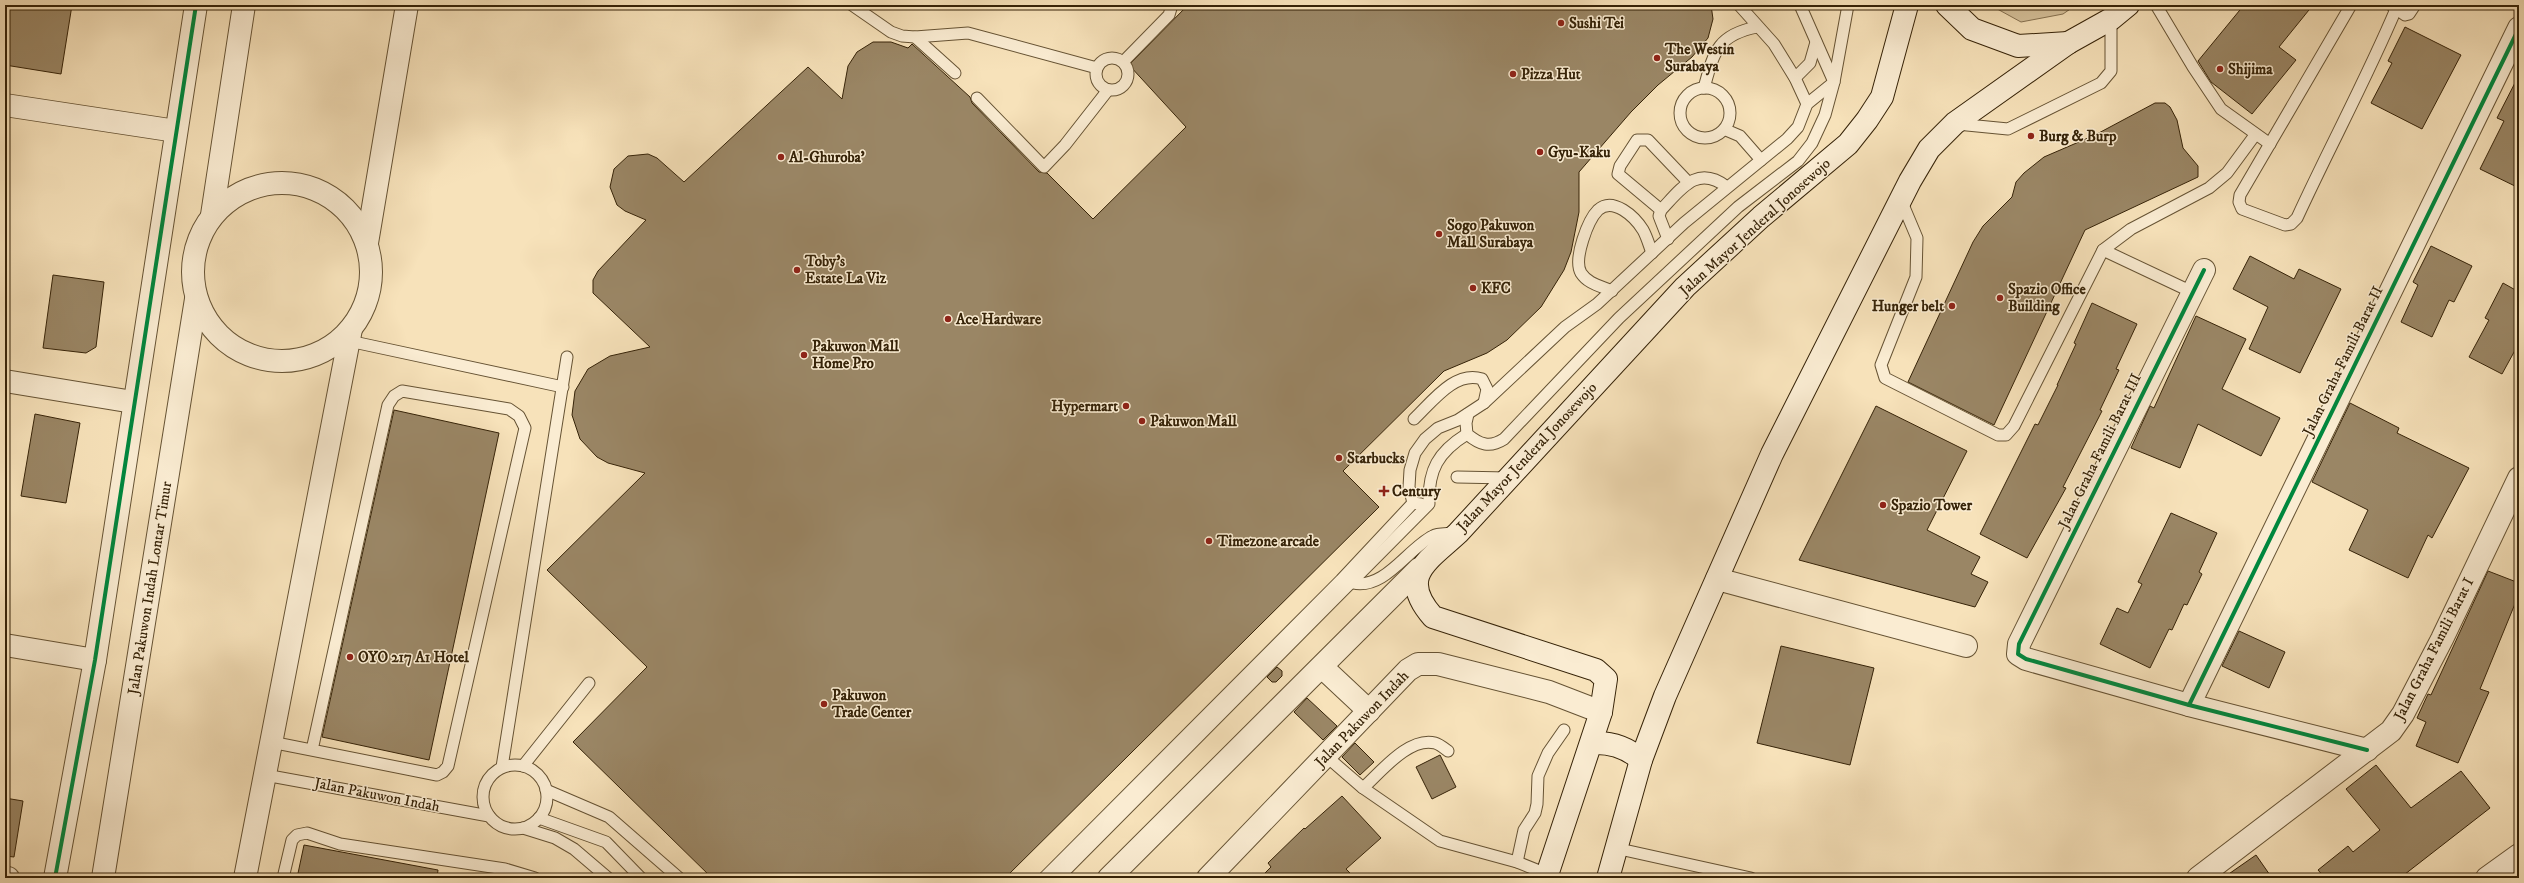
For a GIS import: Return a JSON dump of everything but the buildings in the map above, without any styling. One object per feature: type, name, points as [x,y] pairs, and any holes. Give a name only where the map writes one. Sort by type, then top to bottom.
[{"type":"street","points":[[56,878],[95,660],[133,402],[196,5]]},
{"type":"street","points":[[212,214],[244,5]]},
{"type":"street","points":[[367,242],[407,5]]},
{"type":"street","name":"Jalan Mayor Jenderal Jonosewojo","points":[[1419,569],[1458,533],[1685,287],[1761,217],[1848,144],[1867,120],[1882,97],[1907,5]]},
{"type":"street","points":[[1947,5],[1972,29],[2018,46],[2068,43]]},
{"type":"street","points":[[1608,878],[1615,848],[1641,760],[1665,696],[1772,454],[1901,199],[1929,149],[1955,123],[2068,43],[2111,19],[2128,5]]},
{"type":"street","name":"Jalan Graha Famili Barat II","points":[[2189,705],[2519,28]]},
{"type":"street","points":[[5,105],[176,131]]},
{"type":"street","points":[[245,878],[350,335],[364,310],[370,288],[372,265],[367,242],[350,214],[335,200],[311,187],[284,182],[257,186],[232,196],[212,214],[200,234],[193,255],[192,277],[196,299],[205,319],[224,340],[248,355],[276,361],[304,358],[330,347],[350,335]]},
{"type":"street","name":"Jalan Graha Famili Barat III","points":[[2189,705],[2026,659],[2018,654],[2019,644],[2204,270]]},
{"type":"street","name":"Jalan Pakuwon Indah Lontar Timur","points":[[104,878],[196,299]]},
{"type":"street","points":[[5,381],[133,402]]},
{"type":"street","name":"Jalan Graha Famili Barat I","points":[[2198,878],[2391,731],[2403,714],[2442,639],[2519,478]]},
{"type":"street","points":[[1119,875],[1419,569]]},
{"type":"street","points":[[1419,569],[1417,589],[1421,604],[1433,617],[1596,670],[1603,674],[1606,685],[1601,712],[1592,743],[1546,876]]},
{"type":"street","points":[[1717,579],[1966,646]]},
{"type":"street","points":[[5,645],[95,660]]},
{"type":"street","name":"Jalan Pakuwon Indah","points":[[1208,878],[1408,670],[1418,664],[1438,664],[1549,692],[1601,712]]},
{"type":"street","points":[[1322,667],[1369,711]]},
{"type":"street","points":[[2189,705],[2367,750]]},
{"type":"street","points":[[1592,743],[1614,744],[1633,753],[1641,760]]},
{"type":"street","points":[[2487,878],[2519,855]]},
{"type":"lane","points":[[852,5],[890,32],[915,37],[968,33],[1097,68]]},
{"type":"lane","points":[[1122,61],[1166,14],[1171,5]]},
{"type":"lane","points":[[1739,5],[1757,27],[1774,44],[1795,78],[1807,104]]},
{"type":"lane","points":[[1800,5],[1834,82]]},
{"type":"lane","points":[[1468,414],[1466,424],[1467,434],[1483,445],[1495,444],[1504,439],[1625,312],[1738,207],[1798,161],[1821,128],[1834,82],[1848,5]]},
{"type":"lane","points":[[2156,5],[2193,67],[2221,109],[2255,135],[2270,144]]},
{"type":"lane","points":[[2351,5],[2240,194],[2239,202],[2242,209],[2280,224],[2290,224],[2297,218],[2342,121],[2372,65],[2393,7],[2409,14],[2415,5]]},
{"type":"lane","points":[[1955,123],[2008,130],[2101,83],[2111,71],[2111,19]]},
{"type":"lane","points":[[1704,88],[1714,52],[1738,31],[1757,27]]},
{"type":"lane","points":[[915,37],[956,74]]},
{"type":"lane","points":[[1795,78],[1810,63],[1816,41]]},
{"type":"lane","points":[[977,98],[1044,167],[1065,145],[1108,90],[1117,89],[1125,84],[1128,76],[1128,67],[1122,61],[1112,57],[1103,60],[1097,68],[1098,81],[1108,90]]},
{"type":"lane","points":[[1413,503],[1410,487],[1410,470],[1415,453],[1425,439],[1438,428],[1468,414],[1484,403],[1565,327],[1597,304],[1652,252],[1798,127],[1807,104],[1834,82]]},
{"type":"lane","points":[[1704,88],[1713,89],[1727,102],[1729,121],[1726,130],[1717,135],[1697,136],[1687,131],[1681,124],[1679,115],[1686,97],[1693,90],[1704,88]]},
{"type":"lane","points":[[1726,130],[1740,136],[1761,160]]},
{"type":"lane","points":[[1901,199],[1917,238],[1916,277],[1880,365],[1885,378],[1998,435],[2006,435],[2014,426],[2103,250],[2131,229],[2176,203],[2209,188],[2228,173],[2255,135]]},
{"type":"lane","points":[[1661,210],[1618,174],[1620,166],[1637,140],[1648,140],[1688,182]]},
{"type":"lane","points":[[1668,239],[1659,216],[1661,210],[1688,182],[1700,178],[1708,178],[1719,181],[1728,188]]},
{"type":"lane","points":[[1612,290],[1590,282],[1581,272],[1579,263],[1585,234],[1598,210],[1608,206],[1624,210],[1643,229],[1652,252]]},
{"type":"lane","points":[[2103,250],[2192,292]]},
{"type":"lane","points":[[350,335],[562,387]]},
{"type":"lane","points":[[567,357],[502,767],[490,778],[483,792],[483,805],[489,816],[498,825],[510,829],[523,828],[555,838],[574,849],[608,878]]},
{"type":"lane","points":[[1414,419],[1453,382],[1471,375],[1482,379],[1487,389],[1484,403]]},
{"type":"lane","points":[[271,742],[437,775],[443,772],[448,766],[525,428],[519,416],[510,409],[402,391],[394,396],[388,405],[312,750]]},
{"type":"lane","points":[[1438,428],[1452,444]]},
{"type":"lane","points":[[1058,878],[1353,583],[1429,504],[1429,487],[1432,471],[1440,456],[1452,444],[1467,434]]},
{"type":"lane","points":[[1457,477],[1508,478]]},
{"type":"lane","points":[[1413,503],[1429,504]]},
{"type":"lane","points":[[1044,878],[1341,580],[1413,503]]},
{"type":"lane","points":[[1353,583],[1362,585],[1378,579],[1433,535],[1458,533]]},
{"type":"lane","points":[[523,766],[589,683]]},
{"type":"lane","points":[[1517,862],[1524,830],[1535,814],[1538,804],[1538,776],[1548,753],[1564,730]]},
{"type":"lane","points":[[1363,788],[1406,748],[1421,743],[1435,743],[1448,751]]},
{"type":"lane","points":[[1326,756],[1363,788],[1440,841],[1517,862],[1546,876]]},
{"type":"lane","points":[[502,767],[523,766],[534,771],[542,779],[546,790],[546,805],[539,818],[523,828]]},
{"type":"lane","name":"Jalan Pakuwon Indah","points":[[265,774],[489,816]]},
{"type":"lane","points":[[546,790],[608,817],[679,878]]},
{"type":"lane","points":[[539,818],[606,842],[641,878]]},
{"type":"lane","points":[[283,878],[292,840],[297,835],[307,833],[340,844],[505,869],[535,878]]},
{"type":"lane","points":[[1615,848],[1751,878]]},
{"type":"shaded area","points":[[1990,5],[2076,5],[2063,14],[2021,22]]},
{"type":"cycle path","points":[[55,878],[95,660],[196,5]]},
{"type":"cycle path","points":[[2189,705],[2519,28]]},
{"type":"cycle path","points":[[2204,270],[2019,644],[2018,654],[2026,659],[2189,705],[2367,750]]},
{"type":"place","name":"Sushi Tei","points":[[1561,23]]},
{"type":"place","name":"The Westin Surabaya","points":[[1657,58]]},
{"type":"place","name":"Shijima","points":[[2220,69]]},
{"type":"place","name":"Pizza Hut","points":[[1513,74]]},
{"type":"place","name":"Burg & Burp","points":[[2031,136]]},
{"type":"place","name":"Gyu-Kaku","points":[[1540,152]]},
{"type":"place","name":"Al-Ghuroba'","points":[[781,157]]},
{"type":"place","name":"Sogo Pakuwon Mall Surabaya","points":[[1439,234]]},
{"type":"place","name":"Toby's Estate La Viz","points":[[797,270]]},
{"type":"place","name":"KFC","points":[[1473,288]]},
{"type":"place","name":"Spazio Office Building","points":[[2000,298]]},
{"type":"place","name":"Hunger belt","points":[[1952,306]]},
{"type":"place","name":"Ace Hardware","points":[[948,319]]},
{"type":"place","name":"Pakuwon Mall Home Pro","points":[[804,355]]},
{"type":"place","name":"Hypermart","points":[[1126,406]]},
{"type":"place","name":"Pakuwon Mall","points":[[1142,421]]},
{"type":"place","name":"Starbucks","points":[[1339,458]]},
{"type":"place","name":"Century","points":[[1384,491]]},
{"type":"place","name":"Spazio Tower","points":[[1883,505]]},
{"type":"place","name":"Timezone arcade","points":[[1209,541]]},
{"type":"place","name":"OYO 217 A1 Hotel","points":[[350,657]]},
{"type":"place","name":"Pakuwon Trade Center","points":[[824,704]]}]
